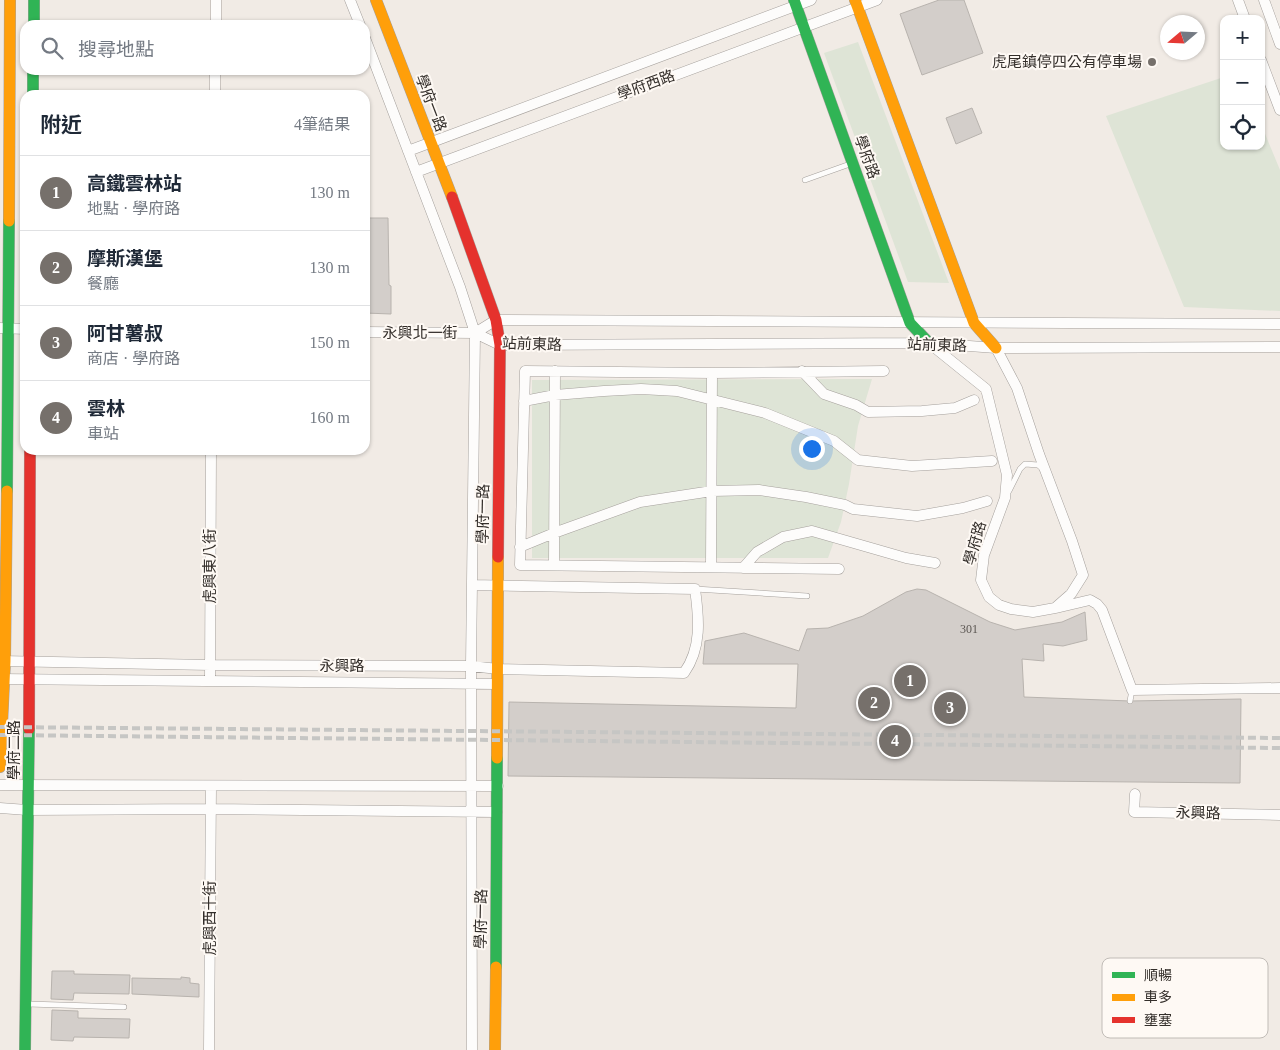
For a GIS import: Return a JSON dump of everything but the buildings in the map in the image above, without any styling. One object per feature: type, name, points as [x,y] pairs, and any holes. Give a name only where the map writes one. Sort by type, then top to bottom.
[{"type":"street","name":"學府二路","points":[[0,767],[10,0]]},
{"type":"street","points":[[34,0],[34,20]]},
{"type":"street","points":[[216,0],[216,20]]},
{"type":"street","points":[[350,0],[358,20]]},
{"type":"street","name":"學府一路","points":[[376,0],[439,162],[496,320],[500,345],[495,1050]]},
{"type":"street","name":"學府西路","points":[[408,151],[794,3],[811,0]]},
{"type":"street","name":"學府西路","points":[[416,172],[804,27],[857,3],[877,0]]},
{"type":"street","points":[[1238,0],[1244,15]]},
{"type":"street","points":[[1264,0],[1280,44]]},
{"type":"street","name":"學府路","points":[[794,3],[910,323],[929,343],[986,389],[1007,476],[1005,498],[984,555],[981,580],[989,597],[999,605],[1033,612],[1090,600],[1097,604],[1102,610],[1132,690]]},
{"type":"street","points":[[857,3],[974,323],[996,348],[1016,388],[1072,541],[1082,575],[1071,594],[1055,608]]},
{"type":"street","name":"學府一路","points":[[370,51],[460,287],[475,333],[471,666],[472,1050]]},
{"type":"street","points":[[1265,71],[1280,110]]},
{"type":"street","points":[[33,75],[33,90]]},
{"type":"street","points":[[215,75],[215,90]]},
{"type":"street","name":"站前東路","points":[[475,333],[496,320],[1280,324]]},
{"type":"street","points":[[5,329],[20,329]]},
{"type":"street","name":"永興北一街","points":[[370,332],[475,333]]},
{"type":"street","name":"站前東路","points":[[475,333],[500,345],[929,343],[996,348],[1280,347]]},
{"type":"street","points":[[840,569],[520,565],[525,371],[802,372],[884,370]]},
{"type":"street","points":[[554,565],[555,371]]},
{"type":"street","points":[[711,567],[712,372]]},
{"type":"street","points":[[802,372],[824,394],[856,405],[868,412],[955,408],[974,400]]},
{"type":"street","points":[[524,401],[555,395],[641,389],[677,391],[765,413],[834,441],[858,460],[912,466],[992,461]]},
{"type":"street","name":"學府二路","points":[[25,1050],[30,661],[30,455]]},
{"type":"street","name":"虎興東八街","points":[[210,682],[211,455]]},
{"type":"street","points":[[520,547],[640,502],[712,491],[759,490],[806,496],[845,505],[853,510],[917,516],[964,508],[987,501]]},
{"type":"street","points":[[743,568],[756,552],[783,537],[812,532],[906,558],[935,563]]},
{"type":"street","points":[[472,585],[695,589]]},
{"type":"street","name":"永興路","points":[[2,661],[210,665],[471,666],[498,669],[684,673],[692,662],[697,640],[699,615],[695,589]]},
{"type":"street","name":"永興路","points":[[2,679],[497,684]]},
{"type":"street","points":[[1132,690],[1280,688]]},
{"type":"street","points":[[0,785],[498,786]]},
{"type":"street","name":"虎興西十街","points":[[209,1050],[211,786]]},
{"type":"street","name":"永興路","points":[[1135,794],[1134,812],[1280,815]]},
{"type":"street","points":[[0,808],[28,810],[211,809],[497,812]]},
{"type":"lane","points":[[805,180],[853,163]]},
{"type":"lane","points":[[1005,498],[1020,469],[1025,464],[1038,465],[1045,471]]},
{"type":"lane","points":[[695,589],[807,596]]},
{"type":"lane","points":[[1130,701],[1132,690]]},
{"type":"lane","points":[[25,1004],[124,1006]]},
{"type":"shaded area","points":[[858,42],[949,283],[908,282],[824,53]]},
{"type":"shaded area","points":[[1220,78],[1220,150],[1265,150],[1265,134],[1280,170],[1280,311],[1184,307],[1106,116]]},
{"type":"shaded area","points":[[872,379],[858,426],[841,522],[828,558],[532,558],[532,380]]},
{"type":"railway","points":[[0,727],[1280,738]]},
{"type":"railway","points":[[0,735],[1280,748]]},
{"type":"traffic: fast","points":[[34,0],[34,20]]},
{"type":"traffic: fast","points":[[794,0],[910,323],[929,343]]},
{"type":"traffic: fast","points":[[33,75],[33,90]]},
{"type":"traffic: fast","points":[[7,491],[9,221]]},
{"type":"traffic: fast","points":[[25,1050],[29,729]]},
{"type":"traffic: fast","points":[[496,967],[497,758]]},
{"type":"traffic: slow","points":[[9,221],[10,0]]},
{"type":"traffic: slow","points":[[376,0],[452,197]]},
{"type":"traffic: slow","points":[[855,0],[974,323],[996,348]]},
{"type":"traffic: slow","points":[[0,767],[5,661],[7,491]]},
{"type":"traffic: slow","points":[[497,758],[498,557]]},
{"type":"traffic: slow","points":[[495,1050],[496,967]]},
{"type":"traffic: jam","points":[[452,197],[496,320],[500,345],[498,557]]},
{"type":"traffic: jam","points":[[29,729],[30,455]]},
{"type":"place","name":"虎尾鎮停四公有停車場","points":[[1152,62]]},
{"type":"place","name":"高鐵雲林站","points":[[910,681]]},
{"type":"place","name":"摩斯漢堡","points":[[874,703]]},
{"type":"place","name":"阿甘薯叔","points":[[950,708]]},
{"type":"place","name":"雲林","points":[[895,741]]}]
